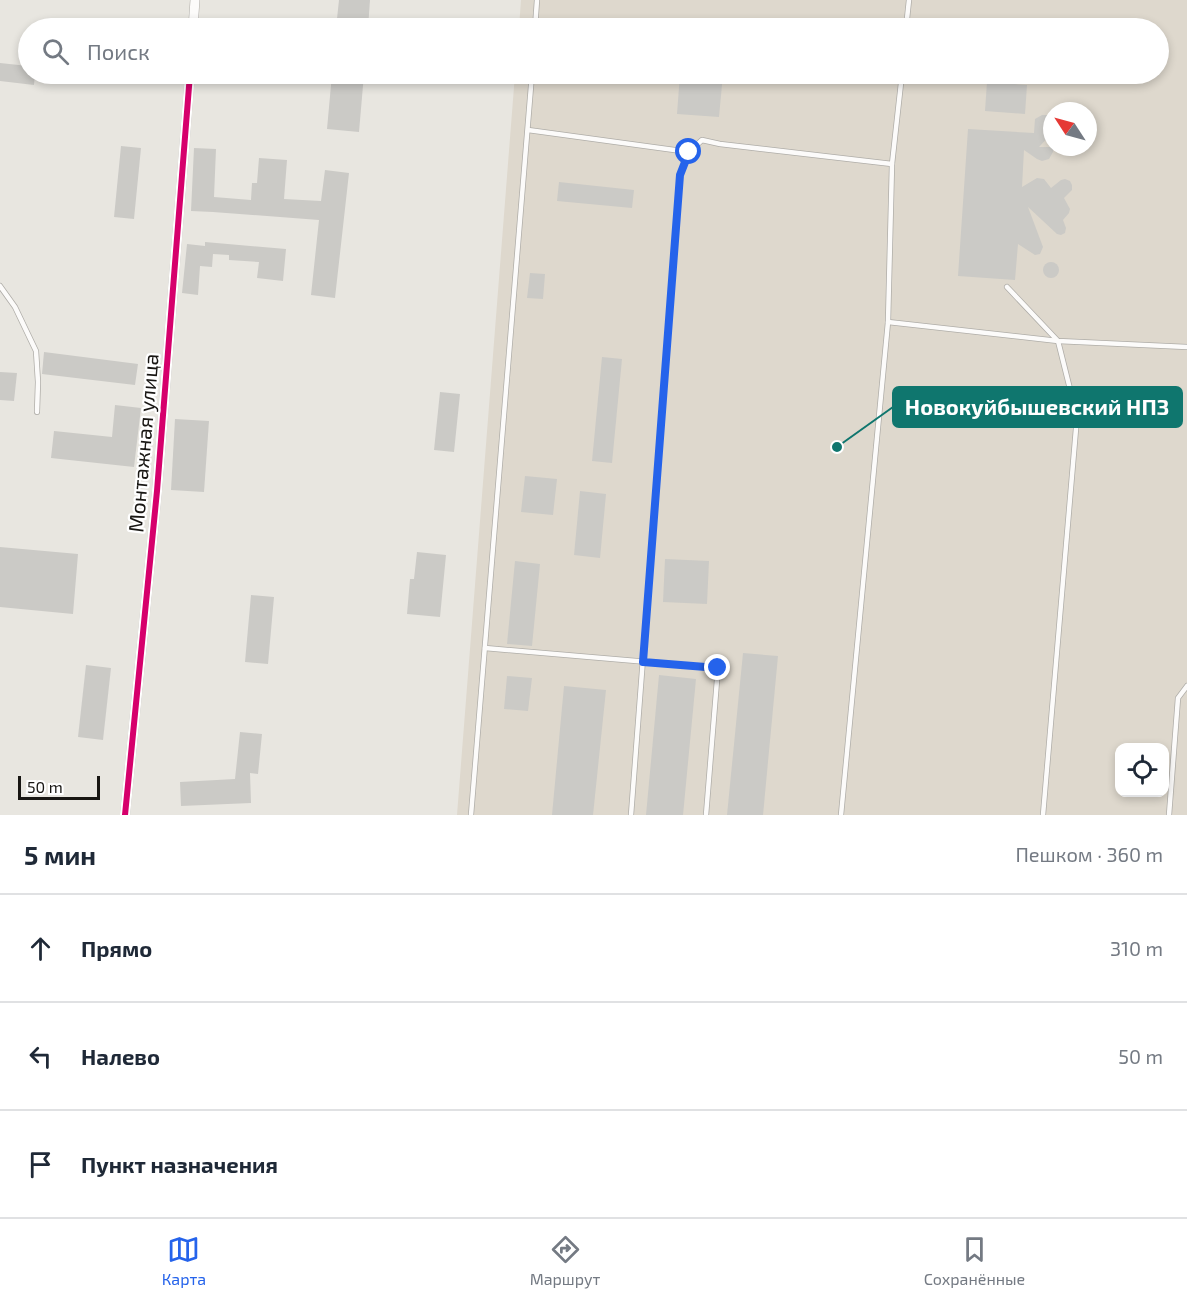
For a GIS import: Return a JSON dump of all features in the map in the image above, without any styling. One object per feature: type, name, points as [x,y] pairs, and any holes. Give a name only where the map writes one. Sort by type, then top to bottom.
[{"type":"street","points":[[194,18],[195,0]]},
{"type":"street","name":"Монтажная улица","points":[[125,815],[158,490],[189,84]]},
{"type":"lane","points":[[536,18],[537,0]]},
{"type":"lane","points":[[907,18],[909,0]]},
{"type":"lane","points":[[471,815],[531,84]]},
{"type":"lane","points":[[841,815],[888,322],[892,164],[901,84]]},
{"type":"lane","points":[[528,130],[689,152]]},
{"type":"lane","points":[[631,815],[680,175],[689,152],[702,140],[892,164]]},
{"type":"lane","points":[[0,286],[15,307],[36,351],[37,412]]},
{"type":"lane","points":[[1006,287],[1058,341],[1077,417],[1043,815]]},
{"type":"lane","points":[[888,322],[1058,341],[1187,347]]},
{"type":"lane","points":[[485,648],[718,668],[706,815]]},
{"type":"lane","points":[[1169,815],[1178,698],[1187,686]]},
{"type":"shaded area","points":[[521,0],[1187,0],[1187,815],[457,815],[514,84],[1169,84],[1169,18],[520,18]]},
{"type":"building","points":[[339,0],[370,0],[369,18],[337,18]]},
{"type":"building","points":[[0,63],[18,65],[18,83],[0,81]]},
{"type":"building","points":[[331,84],[363,84],[359,132],[327,129]]},
{"type":"building","points":[[679,84],[722,84],[719,117],[677,114]]},
{"type":"building","points":[[987,84],[1027,85],[1025,114],[985,111]]},
{"type":"building","points":[[1043,115],[1043,143],[1039,147],[1043,147],[1043,156],[1051,156],[1042,161],[1024,150],[1022,187],[1037,178],[1044,179],[1051,188],[1061,180],[1070,181],[1072,190],[1064,198],[1070,209],[1063,220],[1065,233],[1057,234],[1028,207],[1043,247],[1040,254],[1035,255],[1018,244],[1015,280],[958,276],[968,129],[1034,133],[1035,119]]},
{"type":"building","points":[[121,146],[141,148],[134,219],[114,217]]},
{"type":"building","points":[[194,148],[216,149],[214,197],[251,200],[252,183],[257,183],[259,158],[287,160],[284,199],[321,201],[325,170],[349,173],[335,298],[311,295],[319,220],[191,211]]},
{"type":"building","points":[[559,182],[634,190],[632,208],[557,201]]},
{"type":"building","points":[[205,242],[286,249],[283,281],[257,278],[259,262],[229,260],[229,255],[213,254],[212,267],[200,266],[198,295],[182,293],[187,244],[205,246]]},
{"type":"building","points":[[1048,262],[1054,262],[1059,270],[1057,276],[1048,278],[1043,273],[1043,267]]},
{"type":"building","points":[[530,273],[545,274],[543,299],[527,298]]},
{"type":"building","points":[[44,352],[138,364],[135,385],[42,374]]},
{"type":"building","points":[[602,357],[622,359],[612,463],[592,461]]},
{"type":"building","points":[[0,372],[17,373],[14,401],[0,400]]},
{"type":"building","points":[[440,392],[460,394],[454,452],[434,450]]},
{"type":"building","points":[[115,405],[141,408],[134,467],[51,458],[54,431],[112,437]]},
{"type":"building","points":[[175,419],[209,421],[204,492],[171,490]]},
{"type":"building","points":[[525,476],[557,479],[553,515],[521,512]]},
{"type":"building","points":[[580,491],[606,494],[600,558],[574,555]]},
{"type":"building","points":[[0,547],[78,554],[73,614],[0,607]]},
{"type":"building","points":[[417,552],[446,555],[440,617],[407,614],[410,579],[414,579]]},
{"type":"building","points":[[665,559],[709,561],[707,604],[663,602]]},
{"type":"building","points":[[515,561],[540,564],[532,646],[507,644]]},
{"type":"building","points":[[251,595],[274,597],[268,664],[245,662]]},
{"type":"building","points":[[743,653],[778,656],[763,815],[727,815]]},
{"type":"building","points":[[86,665],[111,668],[103,740],[78,737]]},
{"type":"building","points":[[659,675],[696,679],[683,815],[646,815]]},
{"type":"building","points":[[507,676],[532,678],[528,711],[504,709]]},
{"type":"building","points":[[564,686],[606,690],[593,815],[552,815]]},
{"type":"building","points":[[240,732],[262,734],[258,774],[250,773],[251,803],[181,806],[180,782],[235,779]]},
{"type":"cycle path","points":[[125,815],[157,491],[189,84]]},
{"type":"place","name":"Новокуйбышевский НПЗ","points":[[837,447]]},
{"type":"route","points":[[689,152],[680,175],[643,662],[718,668]]}]
